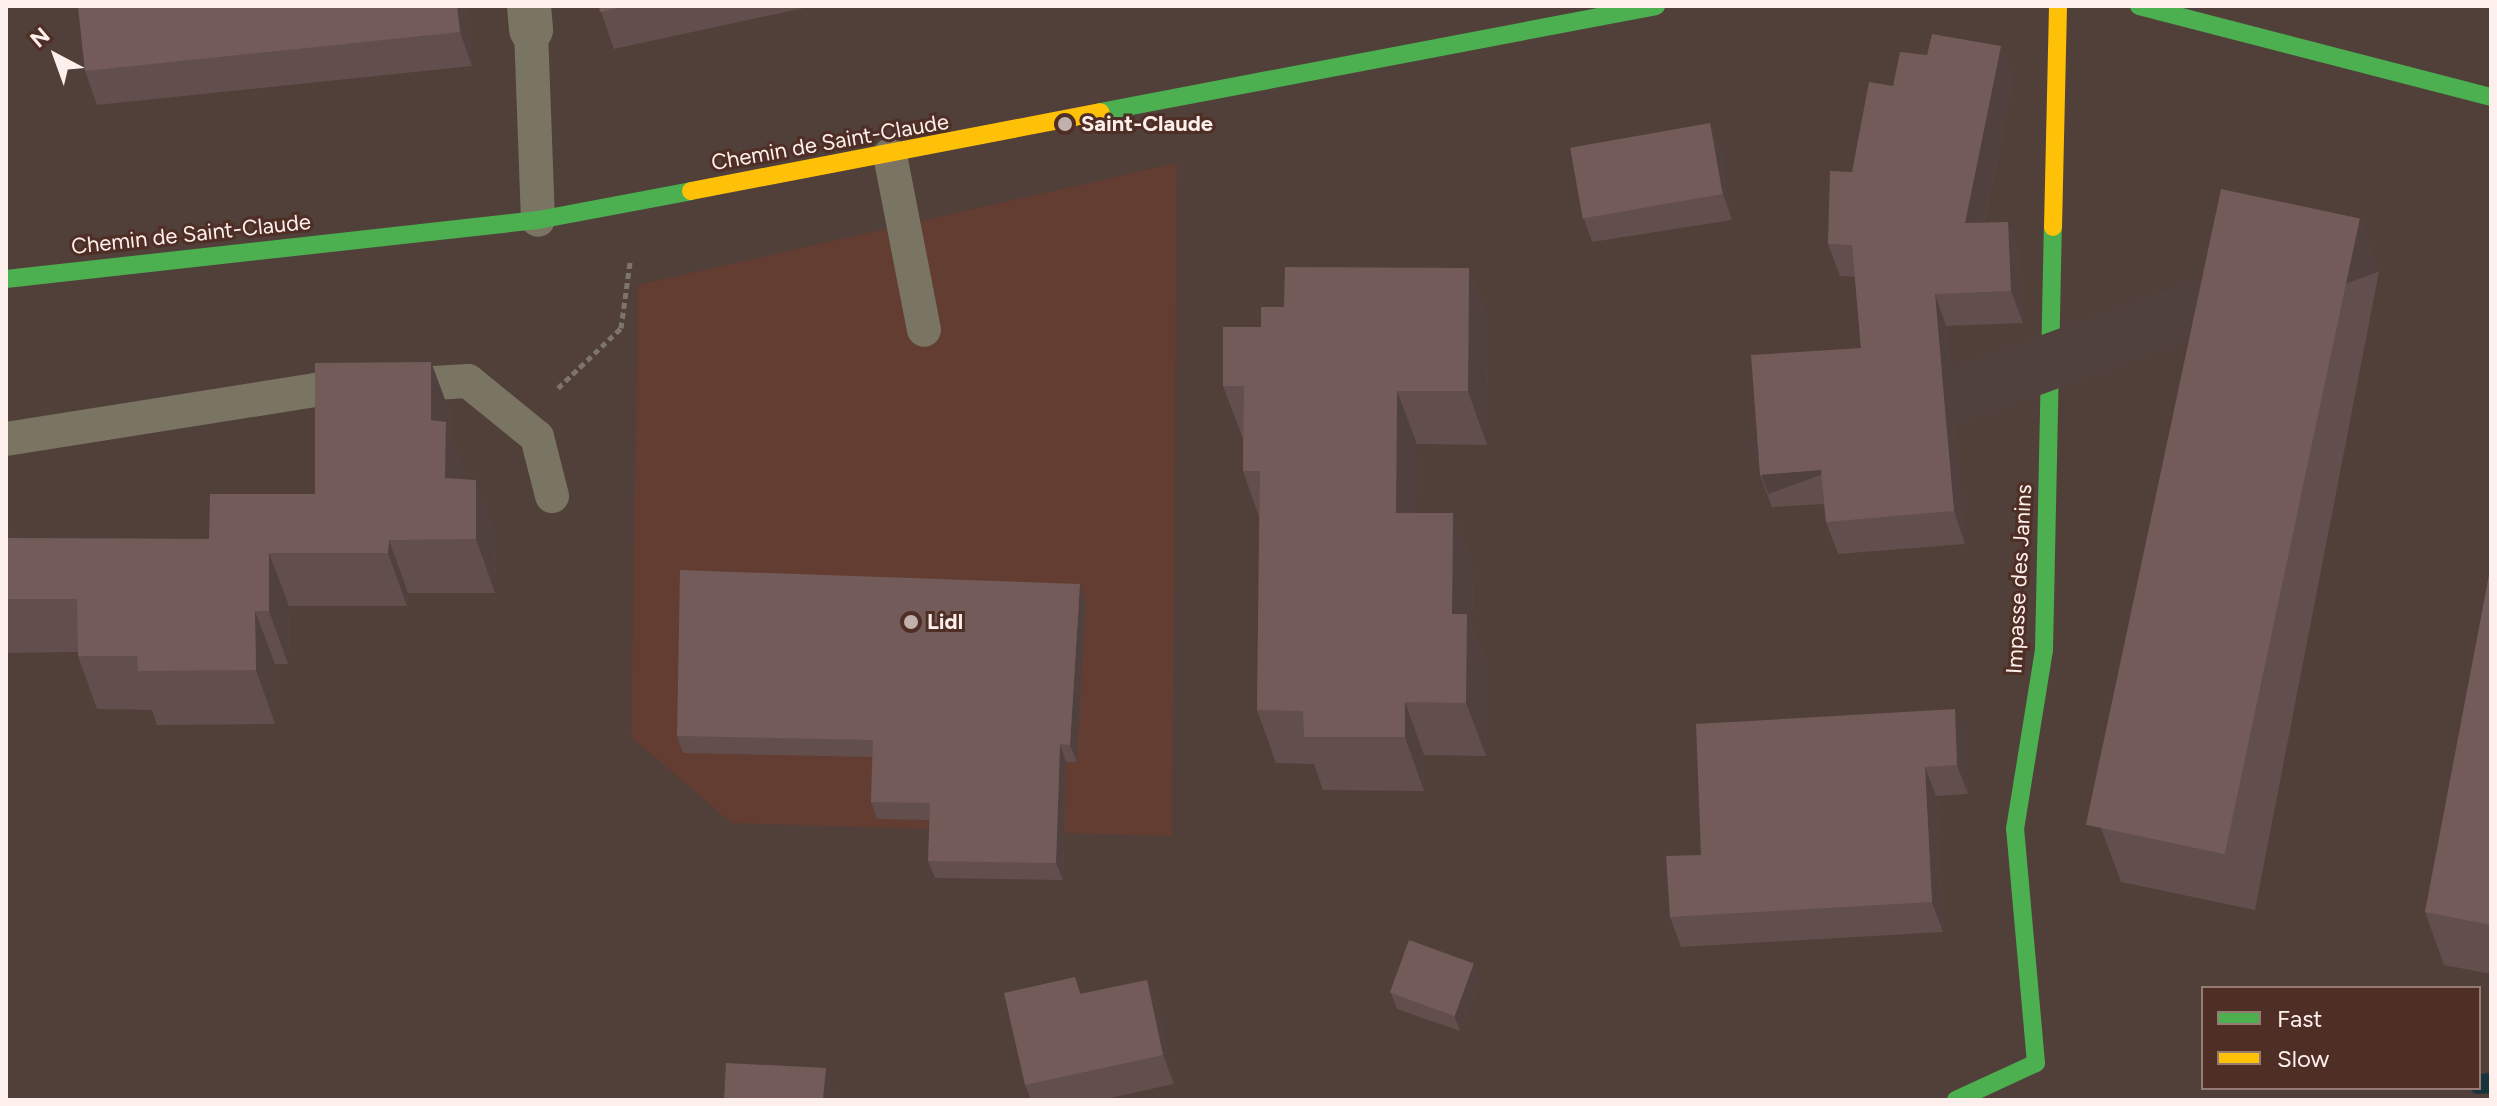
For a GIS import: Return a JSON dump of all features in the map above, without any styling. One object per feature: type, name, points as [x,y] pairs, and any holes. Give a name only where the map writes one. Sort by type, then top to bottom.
[{"type":"street","name":"Chemin de Saint-Claude","points":[[6,279],[538,220],[1656,6]]},
{"type":"street","name":"Impasse des Janins","points":[[1956,1100],[2036,1063],[2015,829],[2044,650],[2058,6]]},
{"type":"street","points":[[2139,6],[2208,15],[2491,97]]},
{"type":"lane","points":[[530,18],[538,220]]},
{"type":"lane","points":[[890,155],[924,330]]},
{"type":"lane","points":[[6,439],[315,390],[468,381],[537,437],[552,496]]},
{"type":"path","points":[[518,422],[621,328],[632,275],[623,204]]},
{"type":"shaded area","points":[[1177,163],[1172,836],[732,823],[631,737],[638,285]]},
{"type":"building","points":[[78,6],[457,6],[460,32],[85,71]]},
{"type":"building","points":[[599,6],[629,6],[600,12]]},
{"type":"building","points":[[1932,34],[2001,46],[1965,223],[2008,222],[2011,291],[1935,294],[1954,511],[1826,522],[1821,470],[1760,475],[1751,355],[1861,348],[1852,245],[1828,244],[1830,171],[1852,172],[1869,82],[1893,86],[1900,52],[1927,55]]},
{"type":"building","points":[[1710,123],[1723,194],[1583,219],[1570,148]]},
{"type":"building","points":[[2221,189],[2360,219],[2225,854],[2086,825]]},
{"type":"building","points":[[1285,267],[1469,268],[1468,391],[1397,391],[1396,513],[1453,513],[1452,614],[1467,614],[1466,703],[1405,702],[1405,737],[1304,737],[1303,711],[1257,710],[1260,471],[1243,471],[1244,386],[1223,386],[1223,327],[1261,327],[1261,307],[1284,307]]},
{"type":"building","points":[[431,362],[431,420],[446,422],[445,478],[476,480],[476,539],[389,540],[388,553],[269,553],[269,611],[255,611],[256,670],[138,671],[137,656],[78,656],[77,599],[6,599],[6,538],[209,539],[210,494],[315,494],[315,363]]},
{"type":"building","points":[[2491,565],[2491,925],[2425,912]]},
{"type":"building","points":[[680,570],[1080,584],[1070,745],[1060,744],[1056,863],[928,861],[930,803],[871,802],[873,740],[677,736]]},
{"type":"building","points":[[1955,709],[1957,765],[1925,767],[1932,902],[1670,917],[1666,856],[1701,855],[1696,724]]},
{"type":"building","points":[[1409,940],[1474,964],[1455,1016],[1390,993]]},
{"type":"building","points":[[1075,977],[1080,994],[1147,980],[1163,1055],[1025,1085],[1004,993]]},
{"type":"building","points":[[726,1063],[826,1068],[823,1100],[724,1100]]},
{"type":"waterway","points":[[2481,1084],[2491,1083]]},
{"type":"traffic: fast","points":[[1100,112],[1656,6]]},
{"type":"traffic: fast","points":[[2139,6],[2491,97]]},
{"type":"traffic: fast","points":[[6,279],[538,220],[691,191]]},
{"type":"traffic: fast","points":[[1956,1100],[2036,1063],[2015,829],[2044,650],[2053,227]]},
{"type":"traffic: slow","points":[[2053,227],[2058,6]]},
{"type":"traffic: slow","points":[[691,191],[1100,112]]},
{"type":"place","name":"Saint-Claude","points":[[1065,124]]},
{"type":"place","name":"Lidl","points":[[911,622]]}]
